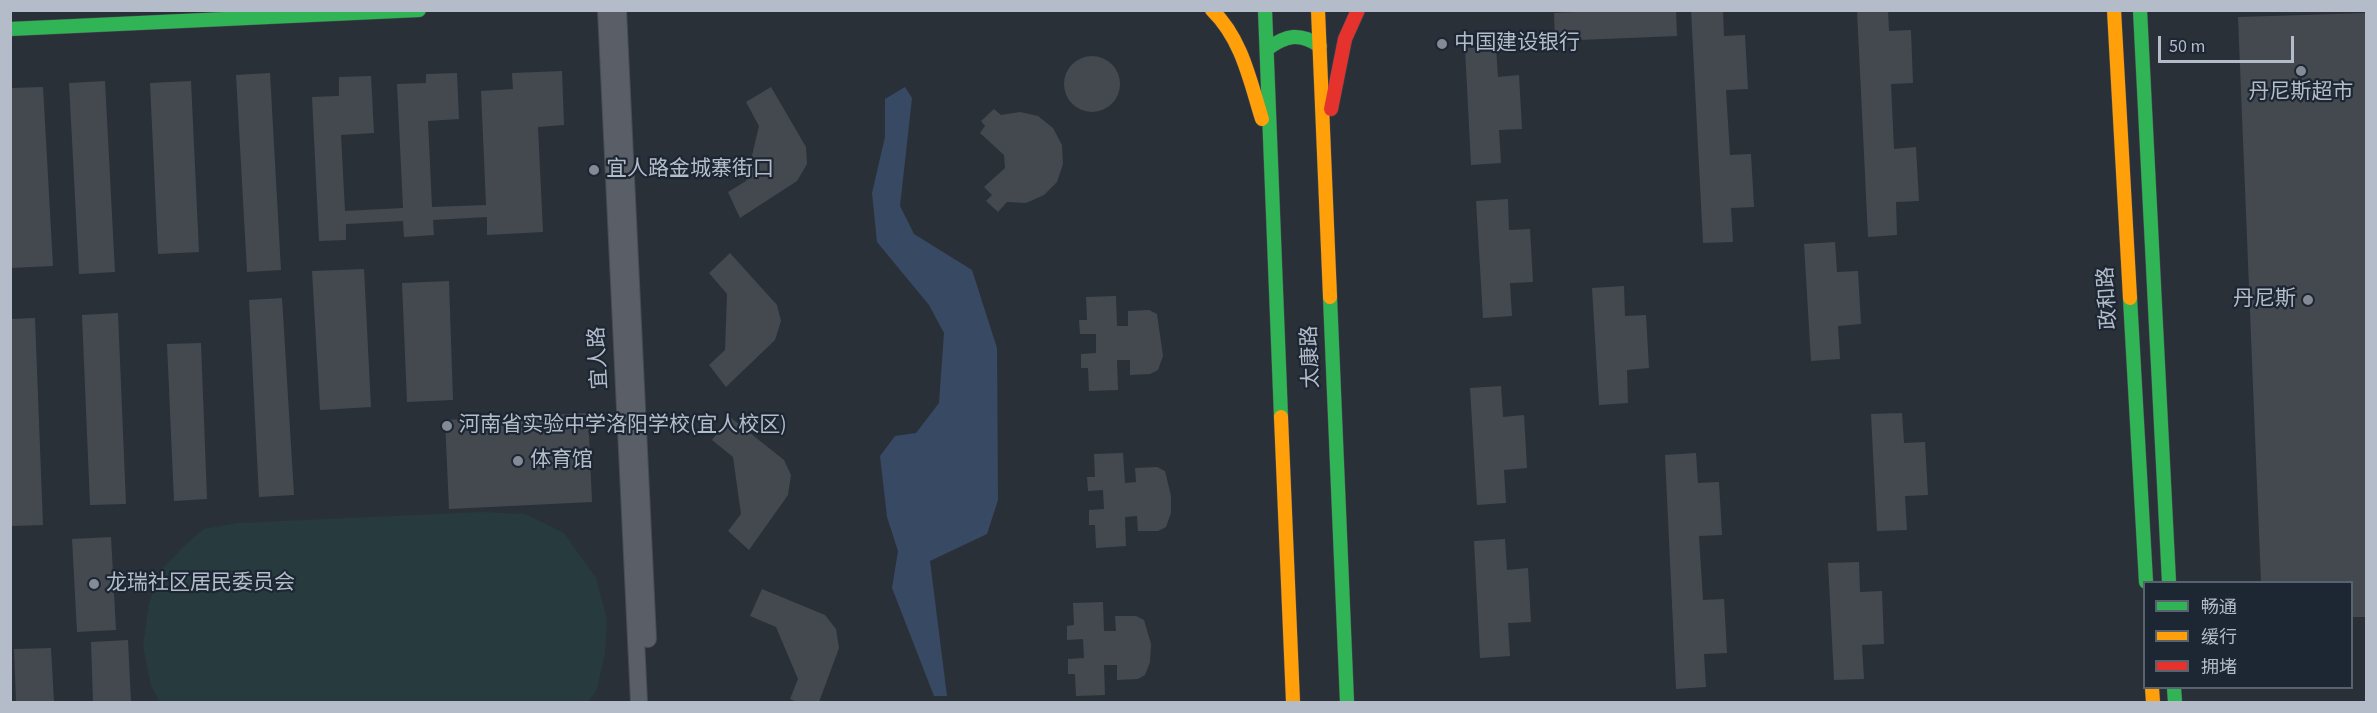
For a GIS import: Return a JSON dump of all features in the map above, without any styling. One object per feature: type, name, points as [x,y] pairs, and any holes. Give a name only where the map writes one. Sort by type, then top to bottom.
[{"type":"main road","points":[[10,29],[419,10]]},
{"type":"main road","points":[[1212,10],[1221,17],[1235,41],[1270,143]]},
{"type":"main road","name":"太康路","points":[[1265,10],[1293,702]]},
{"type":"main road","name":"太康路","points":[[1318,10],[1347,702]]},
{"type":"main road","points":[[1324,146],[1345,39],[1358,10]]},
{"type":"main road","name":"政和路","points":[[2114,10],[2146,581]]},
{"type":"main road","points":[[2140,10],[2169,581]]},
{"type":"main road","points":[[1267,49],[1283,37],[1308,37],[1320,46]]},
{"type":"street","name":"宜人路","points":[[606,10],[639,702]]},
{"type":"street","name":"宜人路","points":[[618,10],[651,702]]},
{"type":"green space","points":[[482,512],[525,514],[564,533],[596,578],[607,620],[605,653],[597,689],[588,702],[160,702],[151,686],[143,646],[149,604],[160,571],[204,529],[237,523]]},
{"type":"water","points":[[905,87],[912,98],[900,206],[914,234],[972,270],[997,348],[998,500],[987,534],[930,561],[947,696],[934,696],[892,588],[898,551],[887,517],[880,456],[895,436],[916,433],[939,403],[944,333],[929,305],[877,242],[872,193],[885,137],[885,99]]},
{"type":"building","points":[[1676,10],[1677,36],[1555,41],[1554,13]]},
{"type":"building","points":[[1691,10],[1723,10],[1724,36],[1745,35],[1748,89],[1726,90],[1730,155],[1751,154],[1754,207],[1731,208],[1733,242],[1703,243]]},
{"type":"building","points":[[1857,10],[1888,10],[1889,31],[1911,30],[1913,83],[1891,84],[1894,149],[1916,147],[1919,201],[1896,202],[1897,235],[1868,237]]},
{"type":"building","name":"丹尼斯","points":[[2366,13],[2366,617],[2353,617],[2353,581],[2261,581],[2238,17]]},
{"type":"building","points":[[1496,47],[1498,77],[1519,75],[1522,129],[1499,130],[1501,163],[1471,165],[1465,48]]},
{"type":"building","points":[[1092,56],[1107,61],[1115,69],[1120,84],[1115,99],[1107,107],[1092,112],[1077,107],[1069,99],[1064,84],[1069,69],[1077,61]]},
{"type":"building","points":[[562,71],[564,125],[538,127],[543,232],[487,235],[487,217],[433,220],[434,235],[404,237],[403,221],[346,224],[346,240],[319,241],[312,97],[339,96],[339,77],[371,76],[374,133],[341,135],[345,211],[403,208],[397,84],[426,83],[426,74],[457,73],[459,119],[428,121],[432,207],[486,205],[481,91],[513,89],[512,73]]},
{"type":"building","points":[[270,73],[281,270],[247,272],[236,75]]},
{"type":"building","points":[[105,81],[115,272],[79,274],[69,83]]},
{"type":"building","points":[[191,81],[199,252],[158,254],[150,83]]},
{"type":"building","points":[[43,87],[53,266],[10,268],[10,88]]},
{"type":"building","points":[[771,87],[806,147],[807,164],[797,181],[740,218],[728,192],[746,181],[759,126],[746,102]]},
{"type":"building","points":[[994,109],[1001,115],[1020,112],[1038,116],[1053,128],[1062,145],[1063,164],[1057,182],[1044,195],[1026,203],[1007,202],[998,212],[986,201],[992,195],[984,187],[1005,168],[1004,155],[980,133],[985,126],[981,121]]},
{"type":"building","points":[[1508,199],[1509,230],[1530,229],[1533,282],[1510,283],[1512,316],[1483,318],[1476,201]]},
{"type":"building","points":[[1835,242],[1837,272],[1858,271],[1861,324],[1838,326],[1840,359],[1811,361],[1804,244]]},
{"type":"building","points":[[730,253],[777,305],[781,321],[775,340],[726,387],[709,365],[725,350],[727,294],[709,273]]},
{"type":"building","points":[[364,269],[371,407],[320,410],[312,271]]},
{"type":"building","points":[[449,281],[453,400],[407,402],[402,283]]},
{"type":"building","points":[[1624,286],[1625,316],[1646,315],[1649,368],[1627,370],[1628,403],[1599,405],[1592,288]]},
{"type":"building","points":[[1116,296],[1117,326],[1128,326],[1128,311],[1149,310],[1157,314],[1163,356],[1158,370],[1150,374],[1130,375],[1130,360],[1117,360],[1118,390],[1089,391],[1088,368],[1081,368],[1081,354],[1096,353],[1096,334],[1080,334],[1079,320],[1087,320],[1086,297]]},
{"type":"building","points":[[282,298],[294,495],[259,497],[249,300]]},
{"type":"building","points":[[118,313],[126,504],[90,505],[82,315]]},
{"type":"building","points":[[35,318],[43,525],[10,526],[10,319]]},
{"type":"building","points":[[201,343],[207,499],[174,501],[167,344]]},
{"type":"building","points":[[1501,386],[1503,417],[1524,415],[1527,468],[1504,470],[1506,503],[1477,505],[1470,388]]},
{"type":"building","name":"体育馆","points":[[588,413],[592,502],[449,509],[445,420]]},
{"type":"building","points":[[1902,413],[1904,443],[1925,442],[1928,495],[1905,496],[1907,530],[1877,531],[1871,414]]},
{"type":"building","points":[[730,417],[784,460],[791,475],[788,495],[749,550],[728,531],[741,514],[733,457],[712,440]]},
{"type":"building","points":[[1123,453],[1125,483],[1136,482],[1135,468],[1157,467],[1165,471],[1171,496],[1171,513],[1166,527],[1158,531],[1138,531],[1137,516],[1125,517],[1126,546],[1096,548],[1095,525],[1089,525],[1089,510],[1104,509],[1103,490],[1088,491],[1087,477],[1095,477],[1094,454]]},
{"type":"building","points":[[1696,453],[1698,483],[1719,482],[1722,535],[1699,536],[1703,600],[1724,599],[1727,653],[1704,654],[1706,687],[1676,689],[1665,455]]},
{"type":"building","name":"龙瑞社区居民委员会","points":[[111,537],[116,630],[77,632],[72,539]]},
{"type":"building","points":[[1505,539],[1507,570],[1528,568],[1531,622],[1508,623],[1510,656],[1480,658],[1474,541]]},
{"type":"building","points":[[1859,562],[1860,592],[1882,591],[1884,644],[1862,645],[1864,679],[1834,680],[1828,563]]},
{"type":"building","points":[[762,589],[825,615],[836,629],[839,648],[819,702],[797,702],[790,699],[798,679],[776,627],[750,616]]},
{"type":"building","points":[[1103,602],[1104,631],[1116,631],[1115,616],[1136,616],[1144,620],[1151,644],[1150,662],[1145,675],[1138,679],[1117,680],[1117,665],[1104,665],[1105,695],[1076,696],[1075,674],[1068,674],[1068,659],[1084,658],[1083,639],[1067,640],[1067,626],[1074,625],[1073,603]]},
{"type":"building","points":[[128,640],[131,702],[93,702],[91,642]]},
{"type":"building","points":[[51,648],[54,702],[16,702],[14,649]]},
{"type":"traffic: fast","points":[[10,29],[419,10]]},
{"type":"traffic: fast","points":[[1265,10],[1281,417]]},
{"type":"traffic: fast","points":[[2140,10],[2169,581]]},
{"type":"traffic: fast","points":[[1267,49],[1280,41],[1293,37],[1306,39],[1320,46]]},
{"type":"traffic: fast","points":[[1330,297],[1347,702]]},
{"type":"traffic: fast","points":[[2130,298],[2146,581]]},
{"type":"traffic: fast","points":[[2174,689],[2175,702]]},
{"type":"traffic: slow","points":[[1212,10],[1222,21],[1238,47],[1262,119]]},
{"type":"traffic: slow","points":[[1318,10],[1330,297]]},
{"type":"traffic: slow","points":[[2114,10],[2130,298]]},
{"type":"traffic: slow","points":[[1281,417],[1293,702]]},
{"type":"traffic: slow","points":[[2152,689],[2153,702]]},
{"type":"traffic: jam","points":[[1331,109],[1345,39],[1358,10]]},
{"type":"place","name":"中国建设银行","points":[[1442,44]]},
{"type":"place","name":"丹尼斯超市","points":[[2301,71]]},
{"type":"place","name":"宜人路金城寨街口","points":[[594,170]]},
{"type":"place","name":"丹尼斯","points":[[2308,300]]},
{"type":"place","name":"河南省实验中学洛阳学校(宜人校区)","points":[[447,426]]},
{"type":"place","name":"体育馆","points":[[518,461]]},
{"type":"place","name":"龙瑞社区居民委员会","points":[[94,584]]}]
